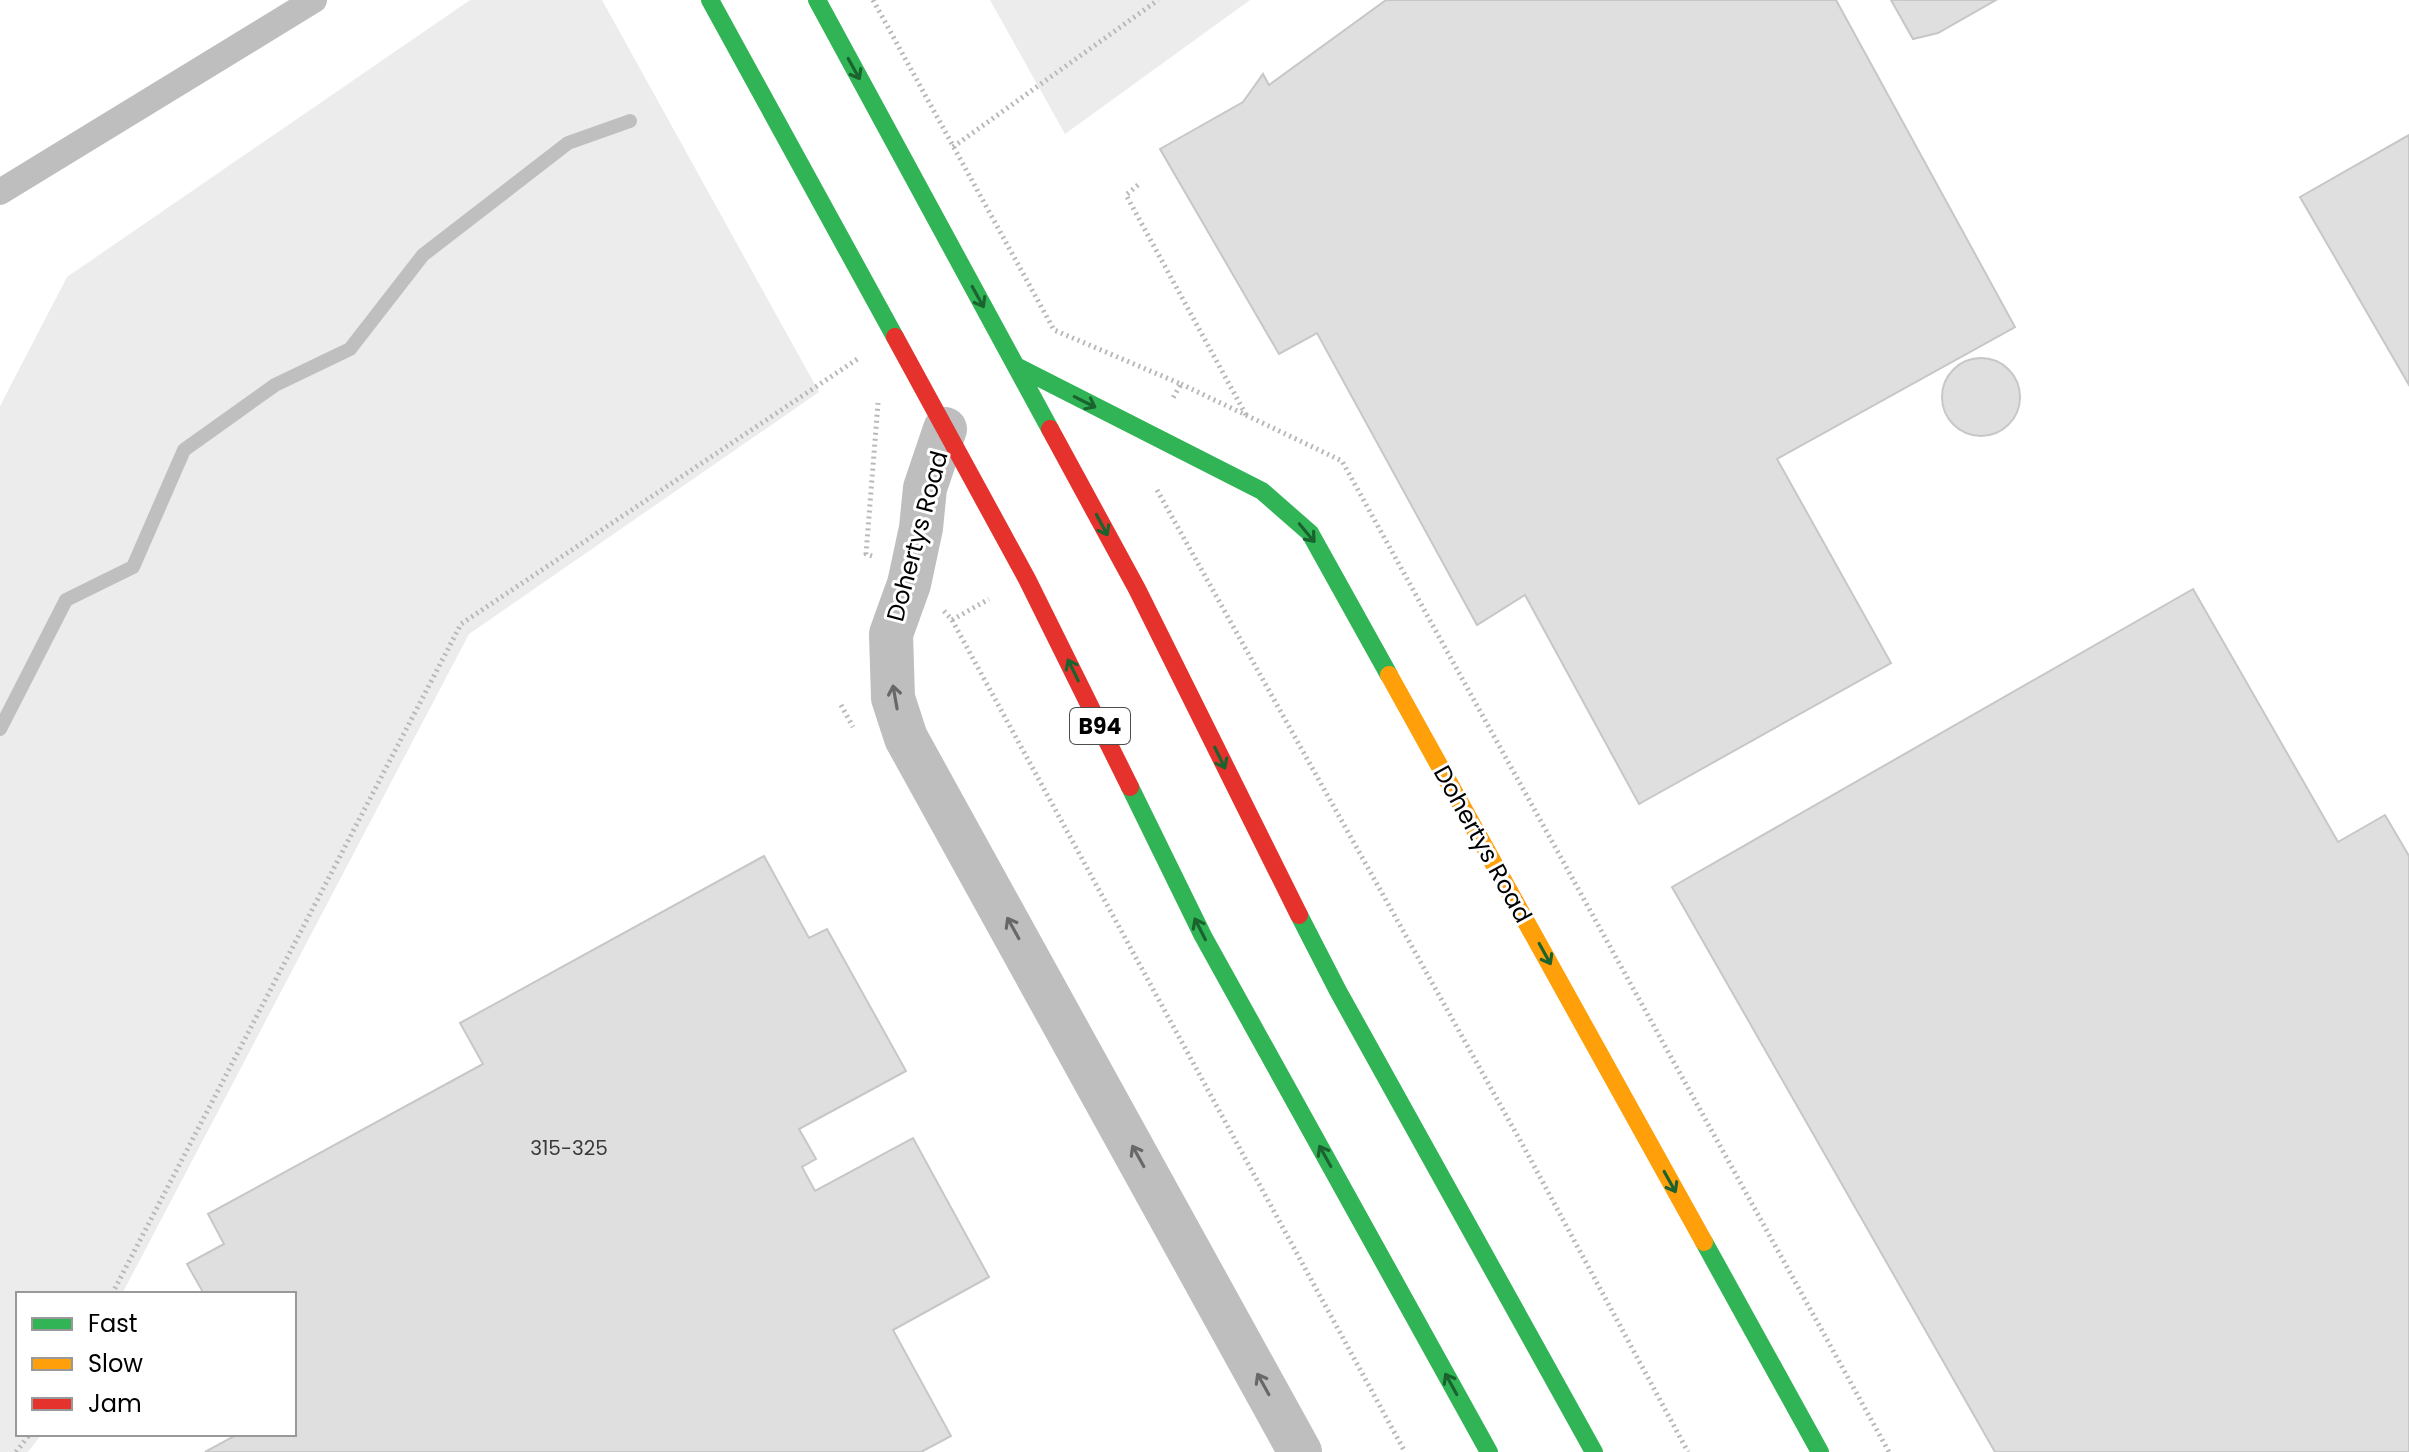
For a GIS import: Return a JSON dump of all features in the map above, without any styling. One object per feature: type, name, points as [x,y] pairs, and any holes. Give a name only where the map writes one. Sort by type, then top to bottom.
[{"type":"main road","name":"Dohertys Road","points":[[710,0],[1040,604],[1203,936],[1489,1452]]},
{"type":"main road","points":[[817,0],[1137,589],[1338,991],[1594,1452]]},
{"type":"main road","name":"Dohertys Road","points":[[1016,366],[1262,491],[1310,533],[1820,1452]]},
{"type":"street","name":"Dohertys Road","points":[[945,429],[925,488],[921,528],[909,584],[891,634],[893,698],[906,738],[1300,1452]]},
{"type":"lane","points":[[0,192],[314,0]]},
{"type":"path","points":[[873,0],[1054,330],[1181,384],[1342,461],[1889,1452]]},
{"type":"path","points":[[953,147],[1158,0]]},
{"type":"path","points":[[1138,185],[1126,195],[1247,416]]},
{"type":"path","points":[[113,1292],[461,624],[863,355]]},
{"type":"path","points":[[1181,384],[1151,436],[1143,465],[1526,1151],[1688,1452]]},
{"type":"path","points":[[952,620],[1405,1452]]},
{"type":"path","points":[[16,1452],[28,1436]]},
{"type":"shaded area","points":[[470,0],[602,0],[819,392],[469,634],[123,1292],[16,1292],[16,1436],[40,1436],[28,1452],[0,1452],[0,406],[67,277]]},
{"type":"shaded area","points":[[990,0],[1250,0],[1065,134]]},
{"type":"building","points":[[1386,0],[1836,0],[2015,327],[1777,459],[1891,663],[1639,804],[1525,595],[1477,625],[1317,333],[1279,354],[1160,149],[1243,102],[1263,74],[1269,85]]},
{"type":"building","points":[[1891,0],[1996,0],[1938,33],[1913,39]]},
{"type":"building","points":[[2409,135],[2409,385],[2300,197]]},
{"type":"building","points":[[1981,358],[1996,361],[2009,369],[2017,382],[2020,397],[2017,412],[2009,425],[1996,433],[1981,436],[1966,433],[1953,425],[1945,412],[1942,397],[1945,382],[1953,369],[1966,361]]},
{"type":"building","points":[[2193,589],[2338,842],[2385,815],[2409,856],[2409,1452],[1995,1452],[1672,887]]},
{"type":"building","points":[[764,856],[809,938],[827,929],[906,1071],[799,1129],[816,1159],[802,1167],[815,1191],[913,1138],[989,1277],[893,1330],[951,1436],[921,1452],[205,1452],[234,1436],[296,1436],[296,1292],[203,1292],[187,1264],[224,1244],[208,1214],[483,1064],[460,1023]]},
{"type":"waterway","points":[[0,729],[66,600],[133,567],[184,450],[275,385],[350,349],[423,255],[568,143],[630,121]]},
{"type":"traffic: fast","points":[[710,0],[895,337]]},
{"type":"traffic: fast","points":[[817,0],[1050,429]]},
{"type":"traffic: fast","points":[[1016,366],[1262,491],[1310,533],[1389,675]]},
{"type":"traffic: fast","points":[[1130,787],[1203,936],[1489,1452]]},
{"type":"traffic: fast","points":[[1299,915],[1338,991],[1594,1452]]},
{"type":"traffic: fast","points":[[1704,1242],[1820,1452]]},
{"type":"traffic: slow","points":[[1389,675],[1704,1242]]},
{"type":"traffic: jam","points":[[895,337],[1027,579],[1130,787]]},
{"type":"traffic: jam","points":[[1050,429],[1137,589],[1299,915]]}]
